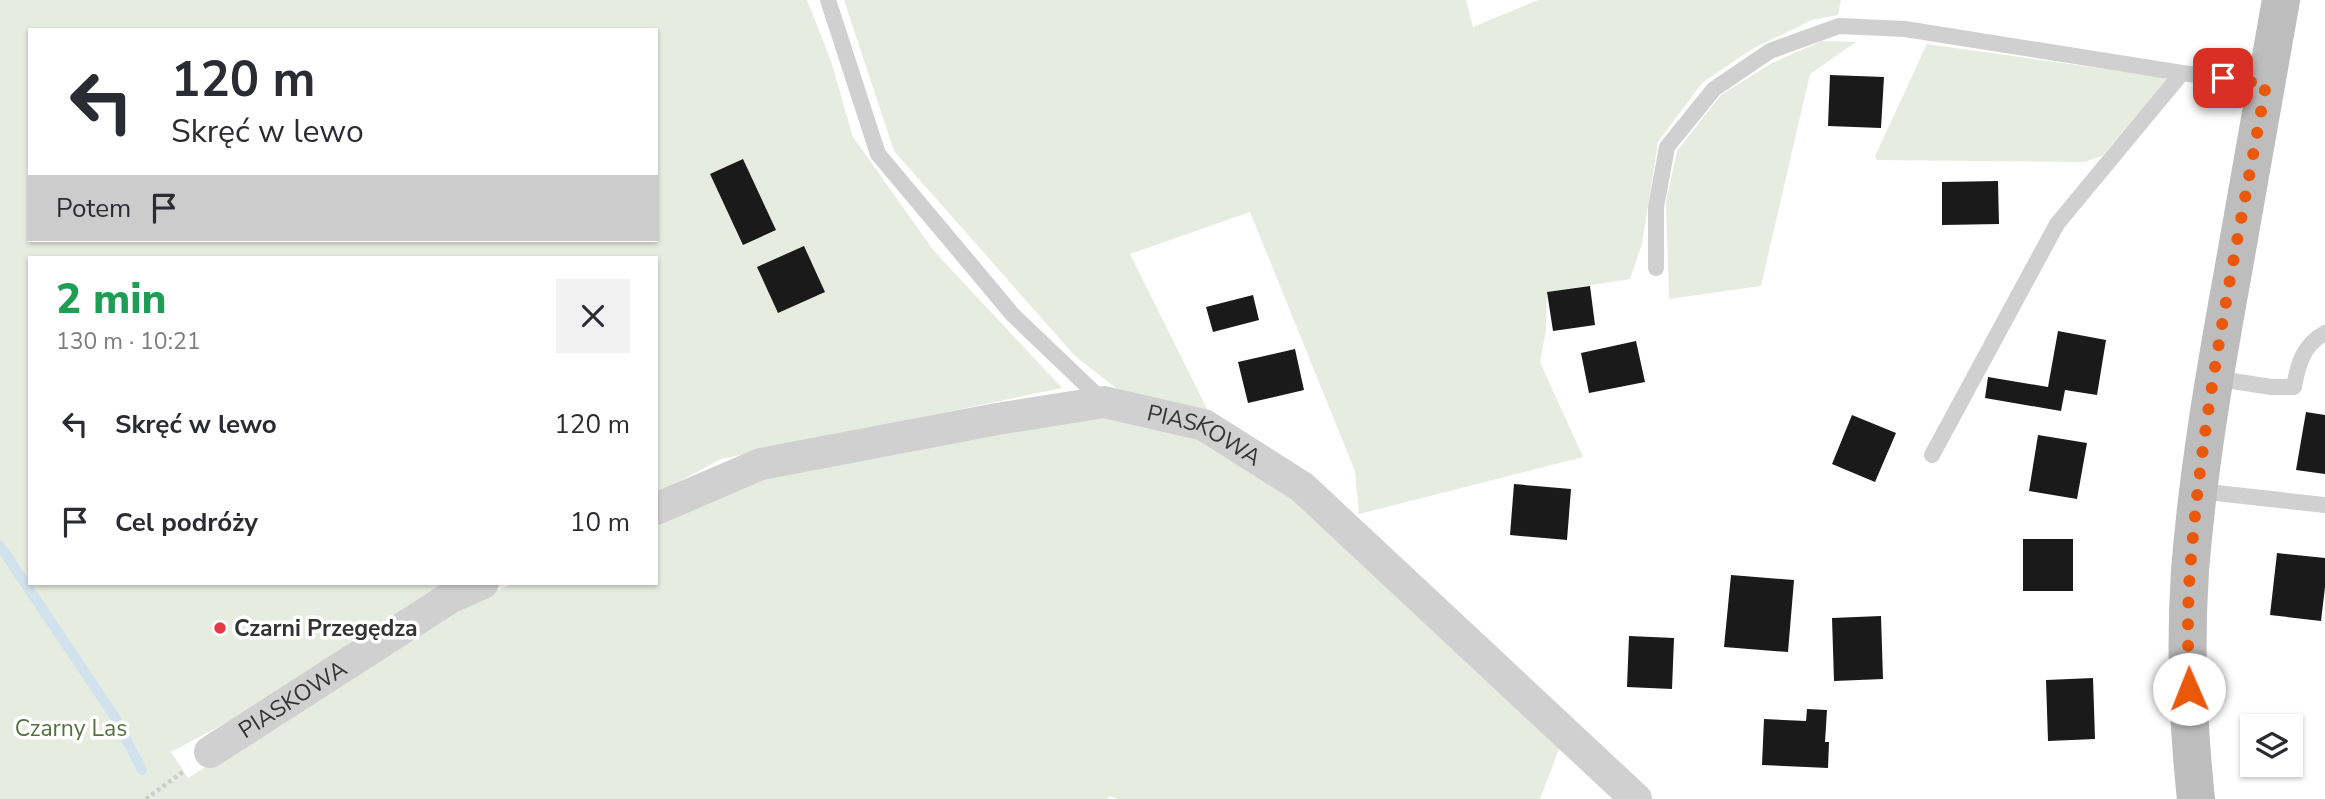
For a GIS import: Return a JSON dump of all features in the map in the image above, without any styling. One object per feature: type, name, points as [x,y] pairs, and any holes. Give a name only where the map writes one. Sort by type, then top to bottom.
[{"type":"main road","points":[[2196,799],[2189,708],[2189,622],[2190,572],[2198,491],[2214,379],[2281,0]]},
{"type":"street","name":"PIASKOWA","points":[[658,508],[761,464],[997,419],[1104,402],[1204,425],[1302,487],[1636,799]]},
{"type":"street","name":"PIASKOWA","points":[[210,752],[451,597],[478,585]]},
{"type":"lane","points":[[828,0],[878,154],[1013,315],[1104,402]]},
{"type":"lane","points":[[1656,268],[1656,207],[1667,147],[1714,89],[1770,51],[1839,26],[1905,29],[2266,84]]},
{"type":"lane","points":[[1932,455],[2057,224],[2182,73]]},
{"type":"lane","points":[[2214,379],[2271,387],[2294,387],[2298,363],[2306,349],[2325,333]]},
{"type":"lane","points":[[2198,491],[2325,505]]},
{"type":"path","points":[[146,799],[210,752]]},
{"type":"green space","name":"Czarny Las","points":[[0,0],[807,0],[831,61],[853,137],[934,251],[1062,388],[721,459],[658,493],[658,256],[28,256],[28,585],[485,585],[171,752],[188,778],[455,609],[509,585],[658,585],[658,519],[772,470],[1101,415],[1205,440],[1299,502],[1563,739],[1540,799],[1118,799],[1109,796],[1108,799],[0,799]]},
{"type":"green space","points":[[844,0],[1466,0],[1473,27],[1538,0],[1841,0],[1838,15],[1812,20],[1752,49],[1702,83],[1658,142],[1642,244],[1630,279],[1547,292],[1546,330],[1540,362],[1583,457],[1359,514],[1355,471],[1250,212],[1130,254],[1209,413],[1126,396],[1075,356],[894,151]]},
{"type":"green space","points":[[1822,41],[1856,42],[1810,74],[1761,286],[1669,299],[1666,202],[1677,151],[1721,95],[1772,63]]},
{"type":"green space","points":[[1927,44],[2168,78],[2102,156],[2085,162],[1877,160],[1875,156]]},
{"type":"building","points":[[1830,75],[1884,77],[1881,128],[1828,126]]},
{"type":"building","points":[[743,159],[776,230],[743,245],[710,174]]},
{"type":"building","points":[[1998,181],[1999,224],[1942,225],[1942,182]]},
{"type":"building","points":[[804,246],[825,292],[778,313],[757,267]]},
{"type":"building","points":[[1590,286],[1595,325],[1553,331],[1547,292]]},
{"type":"building","points":[[1253,295],[1259,320],[1213,332],[1206,307]]},
{"type":"building","points":[[2058,331],[2106,340],[2097,395],[2065,390],[2061,411],[1985,398],[1988,377],[2048,387]]},
{"type":"building","points":[[1636,341],[1645,382],[1589,393],[1581,353]]},
{"type":"building","points":[[1295,349],[1304,390],[1248,403],[1238,362]]},
{"type":"building","points":[[2306,412],[2325,415],[2325,474],[2296,470]]},
{"type":"building","points":[[1852,415],[1896,433],[1875,482],[1832,464]]},
{"type":"building","points":[[2038,435],[2087,443],[2077,499],[2029,491]]},
{"type":"building","points":[[1514,484],[1571,489],[1567,540],[1510,535]]},
{"type":"building","points":[[2023,539],[2073,539],[2073,591],[2023,591]]},
{"type":"building","points":[[2277,553],[2325,558],[2321,621],[2270,615]]},
{"type":"building","points":[[1731,575],[1794,580],[1788,652],[1724,647]]},
{"type":"building","points":[[1881,616],[1883,679],[1834,681],[1832,618]]},
{"type":"building","points":[[1629,636],[1674,638],[1672,689],[1627,687]]},
{"type":"building","points":[[2093,678],[2095,739],[2048,741],[2046,680]]},
{"type":"building","points":[[1807,709],[1827,710],[1825,742],[1829,742],[1828,768],[1762,765],[1764,719],[1806,721]]},
{"type":"waterway","points":[[0,546],[113,714],[142,770]]},
{"type":"place","name":"Czarni Przegędza","points":[[220,628]]},
{"type":"route","points":[[2189,689],[2190,572],[2201,468],[2266,84],[2223,78]]}]
